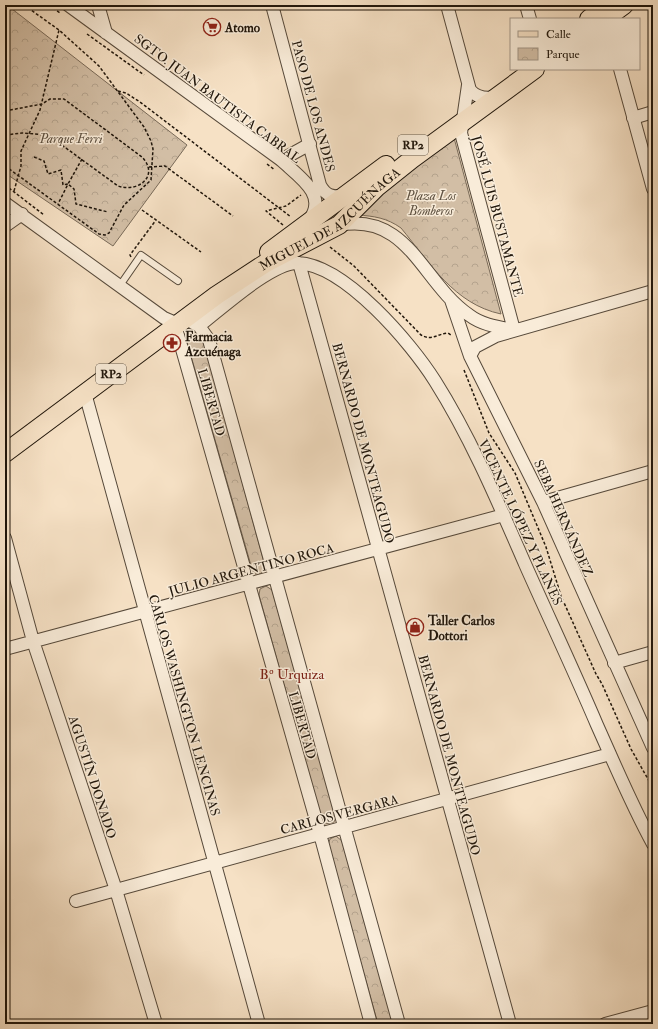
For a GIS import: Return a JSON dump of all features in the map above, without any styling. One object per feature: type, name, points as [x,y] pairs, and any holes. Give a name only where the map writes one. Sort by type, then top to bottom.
[{"type":"main road","points":[[592,18],[613,12]]},
{"type":"main road","name":"MIGUEL DE AZCUÉNAGA","points":[[5,453],[217,294],[296,223],[345,196],[468,103],[517,70]]},
{"type":"main road","name":"MIGUEL DE AZCUÉNAGA","points":[[217,294],[266,263],[339,225],[468,103],[496,97],[534,70]]},
{"type":"street","points":[[98,5],[106,33]]},
{"type":"street","name":"PASO DE LOS ANDES","points":[[272,5],[323,192],[330,196],[345,196]]},
{"type":"street","name":"JOSÉ LUIS BUSTAMANTE","points":[[447,5],[468,103],[461,133],[514,330]]},
{"type":"street","points":[[526,5],[530,18]]},
{"type":"street","name":"SGTO. JUAN BAUTISTA CABRAL","points":[[66,11],[106,33],[281,160],[311,188],[315,195],[315,211],[296,223]]},
{"type":"street","points":[[620,70],[653,189]]},
{"type":"street","points":[[468,103],[496,97]]},
{"type":"street","points":[[633,118],[653,112]]},
{"type":"street","points":[[281,160],[310,144]]},
{"type":"street","points":[[5,203],[164,318],[178,324],[187,322],[199,326]]},
{"type":"street","points":[[5,226],[22,214]]},
{"type":"street","name":"SEBA HERNÁNDEZ","points":[[339,225],[355,223],[369,224],[396,236],[405,244],[450,300],[468,315],[481,322],[514,330]]},
{"type":"street","name":"MIGUEL DE AZCUÉNAGA","points":[[199,326],[269,272],[288,264],[299,263]]},
{"type":"street","name":"VICENTE LÓPEZ Y PLANES","points":[[299,263],[323,270],[337,278],[383,316],[411,348],[434,379],[451,407],[504,515],[610,754],[653,844]]},
{"type":"street","name":"BERNARDO DE MONTEAGUDO","points":[[299,263],[510,1024]]},
{"type":"street","points":[[466,361],[472,350],[479,345],[514,330],[653,291]]},
{"type":"street","name":"SEBA HERNÁNDEZ","points":[[450,300],[466,361],[543,502],[653,748]]},
{"type":"street","name":"LIBERTAD","points":[[178,324],[177,332],[320,834],[371,1024]]},
{"type":"street","name":"LIBERTAD","points":[[199,326],[209,340],[399,1024]]},
{"type":"street","name":"CARLOS WASHINGTON LENCINAS","points":[[85,394],[259,1024]]},
{"type":"street","points":[[543,502],[653,472]]},
{"type":"street","name":"JULIO ARGENTINO ROCA","points":[[5,649],[504,515]]},
{"type":"street","name":"AGUSTÍN DONADO","points":[[5,538],[33,641],[116,890],[156,1024]]},
{"type":"street","points":[[614,663],[653,652]]},
{"type":"street","name":"CARLOS VERGARA","points":[[76,901],[610,754]]},
{"type":"street","points":[[605,1024],[653,1011]]},
{"type":"lane","points":[[118,285],[123,281],[141,255],[178,281]]},
{"type":"path","points":[[5,166],[99,234],[105,235],[109,233],[124,206],[150,180],[152,166],[153,149],[148,134],[99,66],[59,30],[24,5]]},
{"type":"path","points":[[49,5],[66,11]]},
{"type":"path","points":[[14,191],[19,175],[21,151],[42,104],[59,30]]},
{"type":"path","points":[[83,30],[150,79]]},
{"type":"path","points":[[118,91],[126,93],[140,102],[279,208],[296,223]]},
{"type":"path","points":[[5,110],[42,104],[55,98],[69,102],[142,157],[149,167],[148,175],[144,183],[138,187],[125,189],[118,186],[48,135],[41,133],[5,135]]},
{"type":"path","points":[[34,157],[44,161],[48,174],[61,170],[63,185],[68,184],[74,189],[76,204],[108,212]]},
{"type":"path","points":[[58,204],[82,160]]},
{"type":"path","points":[[266,164],[278,173]]},
{"type":"path","points":[[149,167],[166,166],[233,216]]},
{"type":"path","points":[[5,185],[44,215]]},
{"type":"path","points":[[272,214],[266,211],[286,206],[302,194],[301,191]]},
{"type":"path","points":[[142,210],[201,252]]},
{"type":"path","points":[[137,261],[130,255],[156,220]]},
{"type":"path","points":[[330,247],[354,266],[421,336],[434,338],[448,333],[453,336]]},
{"type":"path","points":[[466,361],[487,429],[514,473],[546,547],[561,596],[631,749],[653,788]]},
{"type":"green space","name":"Parque Ferri","points":[[5,5],[7,5],[187,145],[113,246],[5,173]]},
{"type":"green space","name":"Plaza Los Bomberos","points":[[453,134],[501,314],[484,309],[456,292],[433,268],[401,228],[380,218],[357,215]]},
{"type":"green space","points":[[193,332],[198,332],[204,341],[265,566],[261,574],[255,574],[252,569],[187,342],[189,336]]},
{"type":"green space","points":[[266,586],[272,590],[336,817],[334,822],[325,824],[322,822],[259,595],[260,589]]},
{"type":"green space","points":[[336,836],[342,841],[393,1024],[378,1024],[328,845],[330,839]]},
{"type":"place","name":"Atomo","points":[[212,27]]},
{"type":"place","name":"Farmacia Azcuénaga","points":[[172,343]]},
{"type":"place","name":"Taller Carlos Dottori","points":[[415,627]]},
{"type":"district","name":"Bº Urquiza","points":[[292,674]]}]
